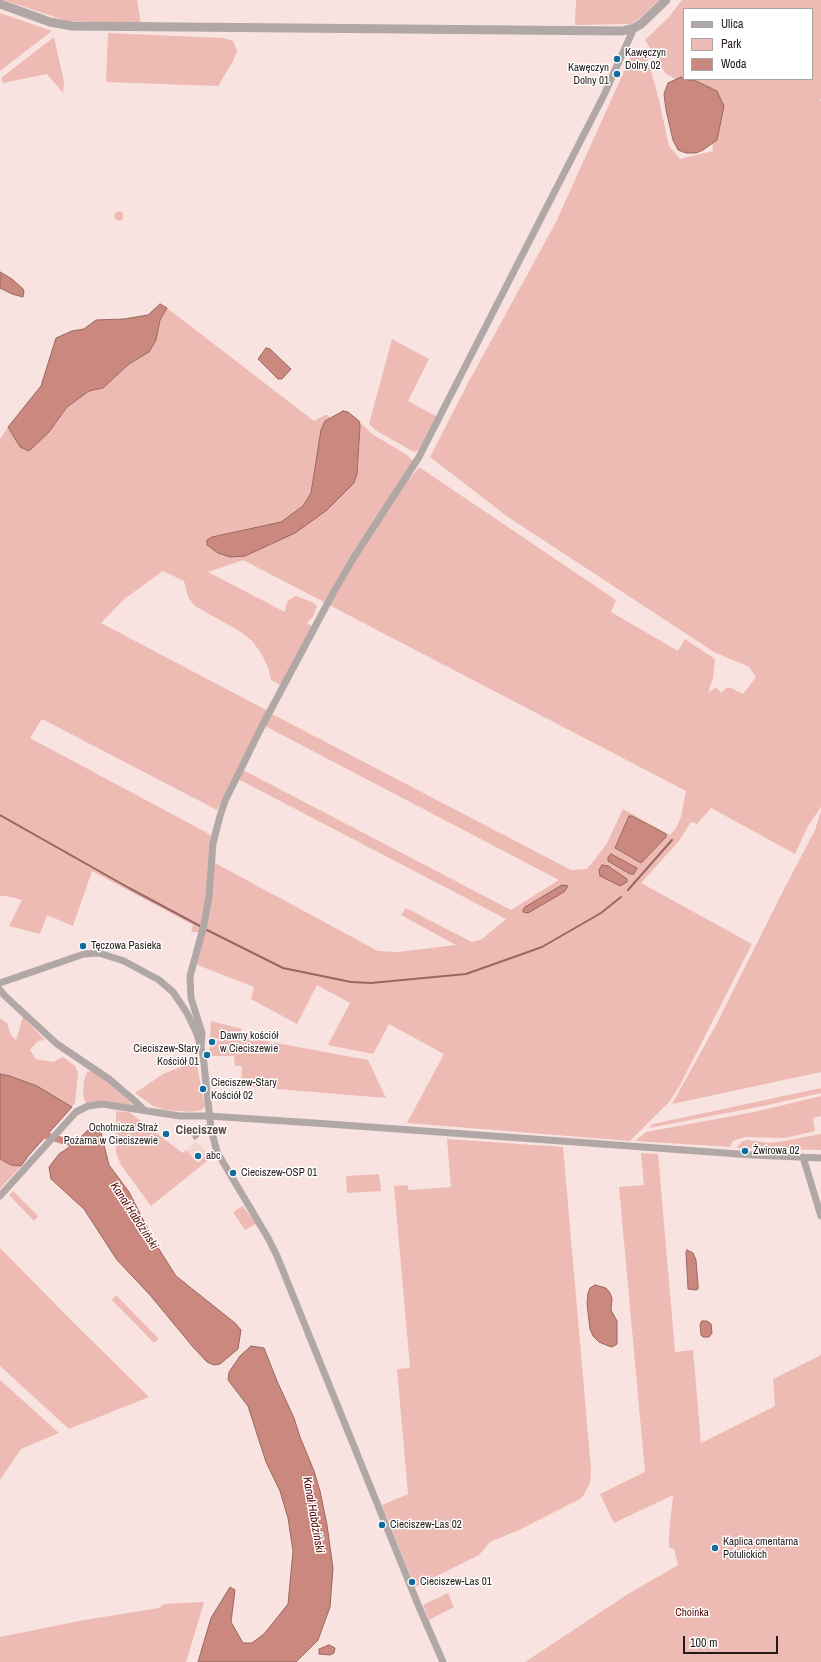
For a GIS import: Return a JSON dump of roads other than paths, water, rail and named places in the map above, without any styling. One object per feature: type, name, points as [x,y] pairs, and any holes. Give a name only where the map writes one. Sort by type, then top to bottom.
[{"type":"street","points":[[0,4],[50,22],[72,26],[622,31],[634,28],[647,19],[666,0]]},
{"type":"street","points":[[201,1047],[202,1033],[191,998],[190,976],[204,925],[209,896],[213,843],[225,801],[261,728],[332,595],[354,557],[419,457],[604,95],[634,28]]},
{"type":"street","points":[[0,983],[84,954],[100,953],[111,956],[146,972],[170,989],[187,1013],[197,1034],[201,1047],[212,1136],[217,1152],[277,1256],[419,1607],[443,1662]]},
{"type":"street","points":[[0,990],[57,1044],[108,1079],[137,1102],[144,1110]]},
{"type":"street","points":[[0,1196],[67,1120],[81,1109],[94,1105],[110,1105],[180,1116],[209,1116],[803,1158],[821,1158]]},
{"type":"street","points":[[195,1137],[204,1128],[206,1128]]},
{"type":"street","points":[[803,1158],[821,1216]]},
{"type":"water","points":[[681,77],[683,80],[696,81],[717,91],[724,106],[717,140],[703,150],[696,153],[686,153],[678,150],[673,140],[666,110],[664,94],[668,83]]},
{"type":"water","points":[[0,272],[12,279],[23,289],[23,297],[12,294],[0,288]]},
{"type":"water","points":[[160,304],[167,308],[160,320],[156,340],[149,352],[129,364],[103,388],[89,391],[67,407],[49,432],[29,451],[20,447],[8,427],[41,386],[56,338],[72,331],[84,329],[96,320],[124,319],[148,315]]},
{"type":"water","points":[[266,348],[270,349],[291,369],[282,379],[278,379],[258,359]]},
{"type":"water","points":[[343,411],[348,412],[359,421],[357,474],[354,483],[327,510],[295,533],[245,556],[230,557],[218,553],[207,545],[207,540],[212,537],[281,522],[303,506],[311,493],[321,430],[325,421]]},
{"type":"water","points":[[629,816],[632,816],[666,834],[666,837],[641,863],[615,848]]},
{"type":"water","points":[[611,854],[637,868],[634,874],[630,874],[608,861],[608,857]]},
{"type":"water","points":[[602,865],[608,866],[627,879],[627,882],[620,886],[600,876],[599,870]]},
{"type":"water","points":[[562,885],[568,886],[564,892],[528,913],[523,912],[525,907]]},
{"type":"water","points":[[0,1074],[37,1086],[72,1107],[21,1166],[11,1165],[0,1159]]},
{"type":"water","points":[[89,1129],[101,1133],[109,1165],[129,1192],[155,1243],[176,1276],[235,1323],[241,1330],[238,1349],[220,1364],[214,1365],[207,1362],[193,1347],[150,1295],[117,1260],[84,1209],[51,1179],[49,1167],[59,1154],[74,1144]]},
{"type":"water","points":[[687,1250],[693,1253],[696,1260],[698,1289],[696,1290],[688,1289]]},
{"type":"water","points":[[595,1285],[606,1288],[612,1299],[611,1310],[617,1321],[617,1344],[611,1347],[599,1342],[593,1336],[590,1329],[587,1304],[588,1293],[590,1288]]},
{"type":"water","points":[[702,1321],[707,1321],[711,1324],[712,1333],[709,1337],[703,1337],[701,1335],[700,1324]]},
{"type":"water","points":[[251,1346],[264,1348],[294,1418],[314,1471],[327,1525],[333,1568],[330,1607],[318,1640],[296,1662],[198,1662],[211,1618],[230,1587],[235,1590],[231,1622],[243,1643],[252,1643],[264,1634],[288,1604],[293,1551],[288,1518],[280,1491],[266,1462],[248,1406],[228,1380],[229,1372],[240,1356]]},
{"type":"water","points":[[329,1645],[335,1648],[334,1653],[330,1655],[319,1654],[319,1649]]},
{"type":"waterway","points":[[0,815],[129,888],[200,926]]},
{"type":"waterway","points":[[628,890],[672,840]]},
{"type":"waterway","points":[[207,930],[283,968],[351,982],[371,983],[466,974],[542,947],[601,913],[621,897]]},
{"type":"waterway","name":"Kanał Habdziński","points":[[38,1133],[74,1144],[78,1151]]},
{"type":"place","name":"Kawęczyn Dolny 02","points":[[617,59]]},
{"type":"place","name":"Kawęczyn Dolny 01","points":[[617,74]]},
{"type":"place","name":"Tęczowa Pasieka","points":[[83,946]]},
{"type":"place","name":"Dawny kościół w Cieciszewie","points":[[212,1042]]},
{"type":"place","name":"Cieciszew-Stary Kościół 01","points":[[207,1055]]},
{"type":"place","name":"Cieciszew-Stary Kościół 02","points":[[203,1089]]},
{"type":"place","name":"Ochotnicza Straż Pożarna w Cieciszewie","points":[[166,1134]]},
{"type":"place","name":"Żwirowa 02","points":[[745,1151]]},
{"type":"place","name":"abc","points":[[198,1156]]},
{"type":"place","name":"Cieciszew-OSP 01","points":[[233,1173]]},
{"type":"place","name":"Cieciszew-Las 02","points":[[382,1525]]},
{"type":"place","name":"Kaplica cmentarna Potulickich","points":[[715,1548]]},
{"type":"place","name":"Cieciszew-Las 01","points":[[412,1582]]},
{"type":"district","name":"Cieciszew","points":[[201,1131]]},
{"type":"park label","name":"Choinka","points":[[692,1613]]}]
